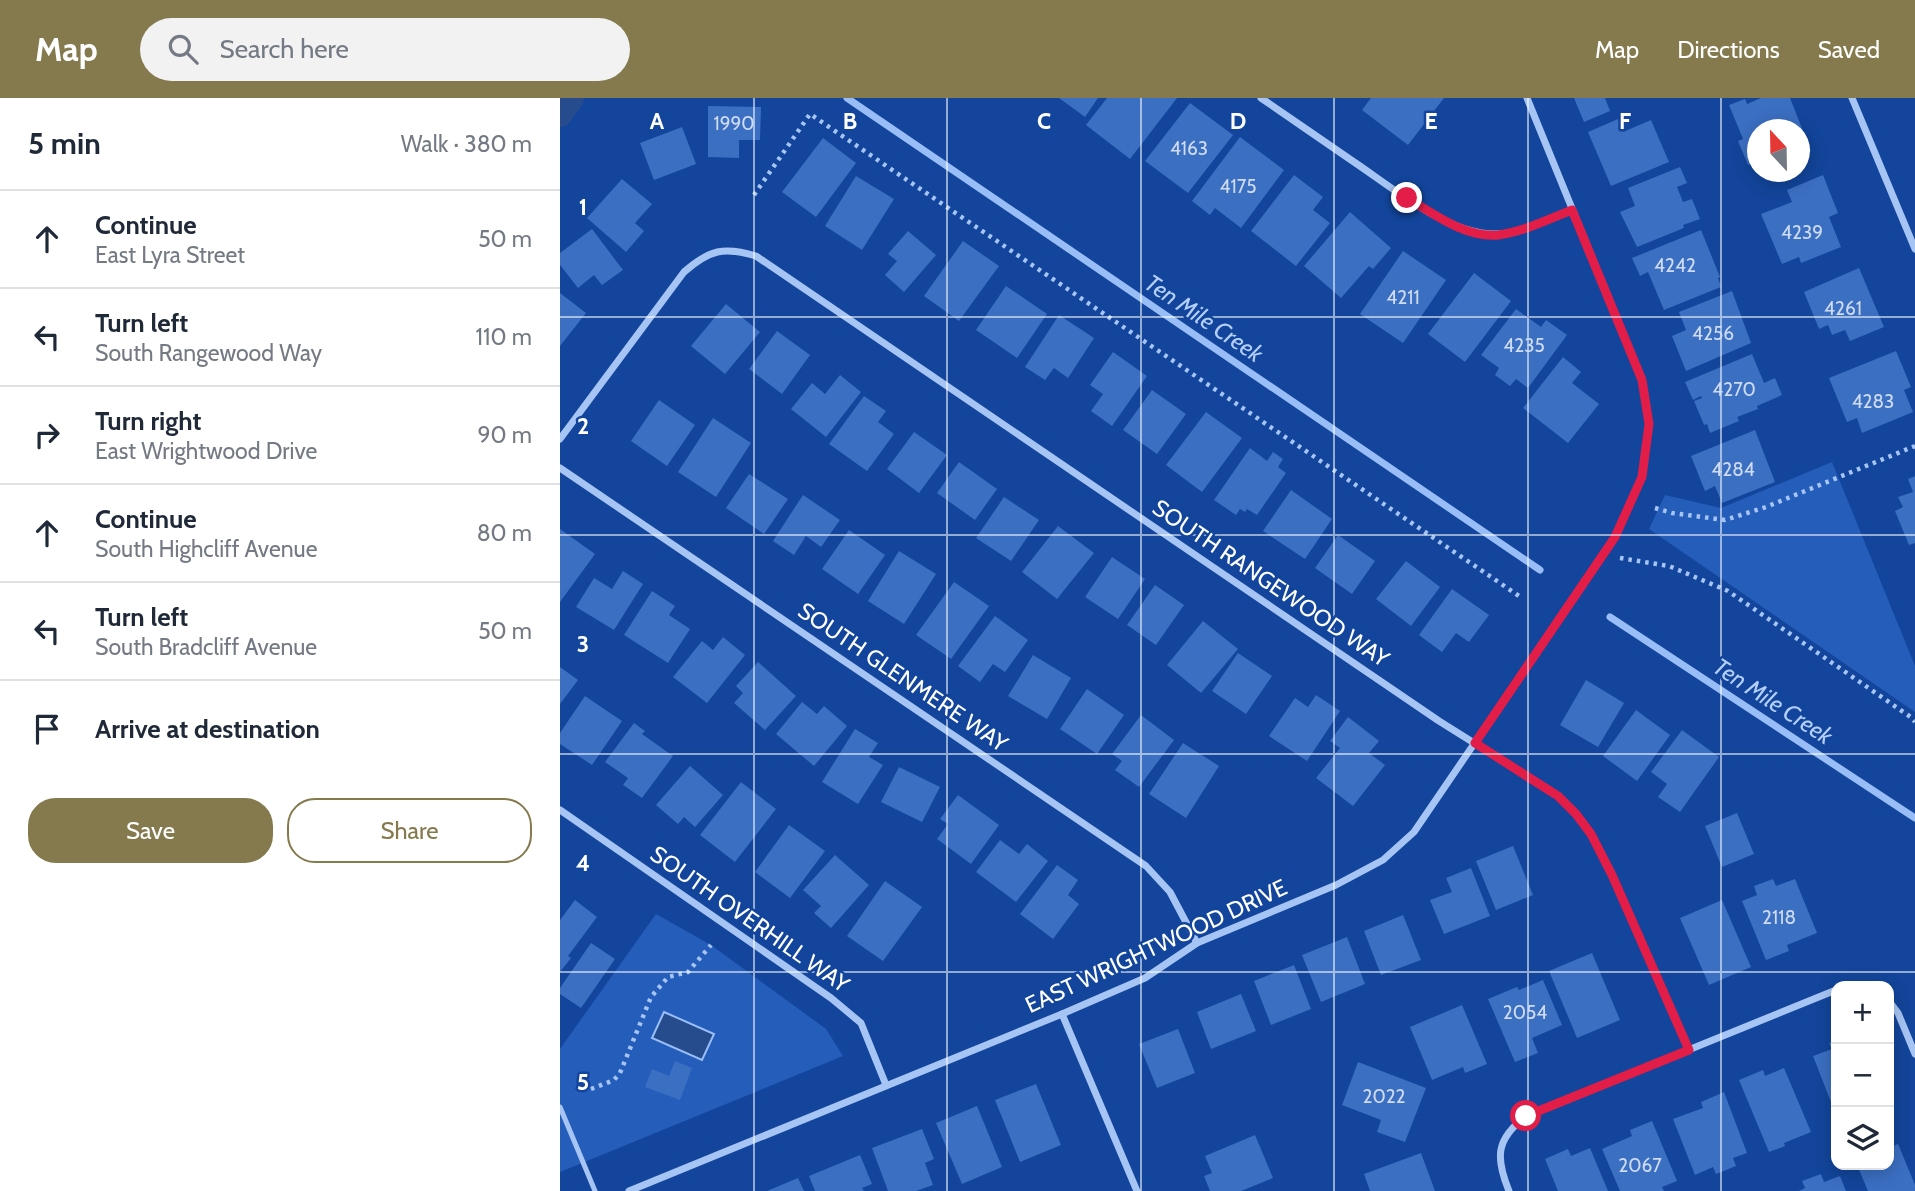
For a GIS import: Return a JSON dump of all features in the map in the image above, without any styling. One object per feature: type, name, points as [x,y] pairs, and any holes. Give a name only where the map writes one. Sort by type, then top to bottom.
[{"type":"street","points":[[1261,98],[1407,198],[1454,225],[1474,232],[1498,235],[1529,227],[1572,210]]},
{"type":"street","name":"EAST WRIGHTWOOD DRIVE","points":[[629,1191],[1145,978],[1197,943],[1336,885],[1383,860],[1414,832],[1615,537],[1642,477],[1649,424],[1642,380],[1527,98]]},
{"type":"street","points":[[1852,98],[1915,249]]},
{"type":"street","name":"SOUTH RANGEWOOD WAY","points":[[560,439],[684,272],[701,257],[722,251],[738,250],[756,256],[1439,721],[1558,796],[1591,834],[1612,875],[1689,1050]]},
{"type":"street","name":"SOUTH GLENMERE WAY","points":[[560,468],[1146,866],[1170,892],[1197,943]]},
{"type":"street","name":"SOUTH OVERHILL WAY","points":[[560,810],[831,998],[861,1023],[886,1085]]},
{"type":"street","points":[[1509,1191],[1500,1160],[1501,1144],[1512,1127],[1526,1116],[1831,992]]},
{"type":"street","points":[[1894,1008],[1915,1054]]},
{"type":"street","points":[[1062,1014],[1137,1191]]},
{"type":"lane","points":[[560,1107],[595,1191]]},
{"type":"path","points":[[754,195],[810,114],[1522,598]]},
{"type":"path","points":[[1655,508],[1726,520],[1766,507],[1915,446]]},
{"type":"path","points":[[1620,558],[1669,566],[1728,592],[1915,722]]},
{"type":"path","points":[[591,1089],[614,1080],[620,1073],[651,997],[668,977],[688,972],[711,945]]},
{"type":"shaded area","points":[[1832,462],[1915,666],[1915,712],[1649,529],[1665,495],[1721,508]]},
{"type":"shaded area","points":[[656,914],[711,945],[826,1029],[843,1056],[560,1172],[560,1049]]},
{"type":"shaded area","points":[[664,1012],[714,1034],[702,1060],[652,1038]]},
{"type":"building","points":[[1059,98],[1098,98],[1085,117]]},
{"type":"building","points":[[1107,98],[1177,98],[1130,159],[1086,125]]},
{"type":"building","points":[[1371,98],[1444,98],[1408,145],[1362,110]]},
{"type":"building","points":[[1574,98],[1605,98],[1610,111],[1584,122]]},
{"type":"building","points":[[1761,98],[1790,98],[1798,119],[1747,119],[1747,163],[1738,141],[1743,139],[1729,105],[1745,99],[1747,104]]},
{"type":"building","points":[[1190,103],[1233,135],[1188,193],[1145,161]]},
{"type":"building","points":[[708,106],[761,107],[760,140],[739,140],[739,158],[708,157]]},
{"type":"building","points":[[1618,119],[1623,132],[1651,120],[1669,162],[1611,186],[1588,132]]},
{"type":"building","points":[[682,127],[696,164],[654,180],[640,143]]},
{"type":"building","points":[[1240,137],[1284,170],[1241,228],[1215,208],[1210,215],[1192,201]]},
{"type":"building","points":[[823,138],[856,163],[816,217],[782,192]]},
{"type":"building","points":[[1680,167],[1687,183],[1677,187],[1683,202],[1692,199],[1700,219],[1637,247],[1620,212],[1635,206],[1628,188]]},
{"type":"building","points":[[1294,175],[1323,197],[1313,210],[1330,223],[1296,266],[1251,231]]},
{"type":"building","points":[[1823,175],[1838,213],[1829,217],[1841,247],[1801,263],[1799,257],[1782,264],[1761,214],[1792,202],[1787,190]]},
{"type":"building","points":[[856,176],[894,199],[862,250],[825,226]]},
{"type":"building","points":[[622,179],[652,204],[635,223],[644,231],[626,252],[587,218]]},
{"type":"building","points":[[1350,212],[1391,248],[1373,269],[1369,266],[1341,298],[1304,266]]},
{"type":"building","points":[[592,229],[623,270],[602,285],[594,275],[578,288],[560,265],[560,253]]},
{"type":"building","points":[[1701,230],[1720,277],[1721,287],[1664,310],[1648,272],[1640,276],[1632,258]]},
{"type":"building","points":[[908,231],[936,255],[904,292],[885,275],[897,261],[888,254]]},
{"type":"building","points":[[963,241],[999,266],[959,321],[924,296]]},
{"type":"building","points":[[1403,251],[1446,280],[1403,343],[1360,314]]},
{"type":"building","points":[[1859,268],[1884,327],[1850,341],[1845,330],[1832,335],[1828,325],[1819,329],[1804,292]]},
{"type":"building","points":[[1474,273],[1511,301],[1465,362],[1428,334]]},
{"type":"building","points":[[1006,286],[1047,314],[1017,358],[976,330]]},
{"type":"building","points":[[1732,291],[1751,343],[1686,371],[1672,336],[1686,330],[1679,312]]},
{"type":"building","points":[[560,293],[586,313],[560,346]]},
{"type":"building","points":[[726,304],[760,332],[725,374],[691,346]]},
{"type":"building","points":[[1516,309],[1541,327],[1546,320],[1567,335],[1528,388],[1516,379],[1510,386],[1495,375],[1499,368],[1481,355]]},
{"type":"building","points":[[1059,315],[1094,338],[1068,378],[1054,368],[1045,380],[1025,367]]},
{"type":"building","points":[[777,331],[810,355],[782,394],[749,369]]},
{"type":"building","points":[[1896,351],[1911,387],[1904,390],[1913,412],[1862,433],[1857,418],[1847,422],[1829,378]]},
{"type":"building","points":[[1113,352],[1147,376],[1112,426],[1091,411],[1103,394],[1090,385]]},
{"type":"building","points":[[1752,354],[1764,383],[1775,378],[1782,395],[1737,417],[1739,421],[1710,433],[1694,401],[1702,398],[1701,396],[1693,400],[1685,382]]},
{"type":"building","points":[[1563,357],[1581,372],[1572,383],[1599,404],[1568,443],[1523,408]]},
{"type":"building","points":[[840,375],[861,392],[826,437],[791,409],[812,383],[825,394]]},
{"type":"building","points":[[1152,390],[1186,414],[1157,454],[1123,430]]},
{"type":"building","points":[[864,396],[886,411],[878,422],[894,434],[867,471],[829,444]]},
{"type":"building","points":[[659,400],[695,425],[667,466],[631,441]]},
{"type":"building","points":[[1206,412],[1242,438],[1202,492],[1166,465]]},
{"type":"building","points":[[713,418],[751,443],[716,497],[678,472]]},
{"type":"building","points":[[1755,430],[1775,482],[1722,503],[1715,486],[1705,491],[1691,456]]},
{"type":"building","points":[[914,432],[947,455],[919,493],[887,469]]},
{"type":"building","points":[[1250,448],[1267,461],[1273,452],[1283,459],[1278,467],[1286,473],[1257,515],[1247,509],[1245,512],[1240,509],[1236,515],[1214,500]]},
{"type":"building","points":[[959,462],[997,489],[975,520],[937,493]]},
{"type":"building","points":[[749,474],[788,499],[764,534],[726,508]]},
{"type":"building","points":[[1915,476],[1915,543],[1909,545],[1895,511],[1903,507],[1898,497],[1913,492],[1908,479]]},
{"type":"building","points":[[1291,490],[1332,519],[1305,559],[1263,531]]},
{"type":"building","points":[[803,495],[840,520],[821,547],[806,536],[794,555],[773,541]]},
{"type":"building","points":[[1004,497],[1039,520],[1011,561],[976,538]]},
{"type":"building","points":[[1058,526],[1094,553],[1057,599],[1022,572]]},
{"type":"building","points":[[560,529],[595,554],[560,602]]},
{"type":"building","points":[[849,530],[885,555],[858,594],[822,569]]},
{"type":"building","points":[[1338,535],[1375,561],[1352,594],[1315,568]]},
{"type":"building","points":[[899,551],[936,574],[904,624],[868,601]]},
{"type":"building","points":[[1112,557],[1145,579],[1118,619],[1085,597]]},
{"type":"building","points":[[1406,561],[1440,587],[1411,626],[1376,599]]},
{"type":"building","points":[[623,571],[643,584],[614,630],[576,607],[594,578],[612,589]]},
{"type":"building","points":[[954,582],[989,606],[951,659],[916,635]]},
{"type":"building","points":[[1155,585],[1184,605],[1156,645],[1127,625]]},
{"type":"building","points":[[1452,589],[1489,615],[1469,642],[1456,633],[1442,652],[1419,635]]},
{"type":"building","points":[[652,591],[675,606],[669,615],[690,629],[668,663],[624,635]]},
{"type":"building","points":[[995,616],[1028,640],[1005,672],[993,664],[980,682],[958,666]]},
{"type":"building","points":[[1203,621],[1238,649],[1201,693],[1167,665]]},
{"type":"building","points":[[723,637],[745,655],[707,703],[673,677],[702,641],[713,650]]},
{"type":"building","points":[[1238,653],[1272,676],[1246,714],[1212,691]]},
{"type":"building","points":[[1033,655],[1071,678],[1047,719],[1008,696]]},
{"type":"building","points":[[758,662],[796,696],[765,730],[734,703],[743,693],[736,686]]},
{"type":"building","points":[[560,667],[578,680],[560,704]]},
{"type":"building","points":[[1586,680],[1624,703],[1598,747],[1560,725]]},
{"type":"building","points":[[1087,689],[1124,715],[1097,754],[1060,729]]},
{"type":"building","points":[[1316,695],[1340,711],[1307,761],[1269,736],[1295,698],[1308,707]]},
{"type":"building","points":[[585,696],[622,721],[592,765],[560,744],[560,733]]},
{"type":"building","points":[[802,702],[817,714],[824,706],[847,726],[814,766],[776,734]]},
{"type":"building","points":[[1636,710],[1670,735],[1637,781],[1603,756]]},
{"type":"building","points":[[1141,715],[1174,740],[1139,787],[1115,770],[1122,761],[1112,754]]},
{"type":"building","points":[[1348,717],[1379,741],[1369,753],[1385,765],[1353,806],[1316,778],[1340,748],[1330,741]]},
{"type":"building","points":[[634,723],[645,731],[642,734],[673,756],[642,798],[623,785],[628,778],[605,762]]},
{"type":"building","points":[[855,729],[878,743],[869,757],[883,765],[858,804],[822,782]]},
{"type":"building","points":[[1682,730],[1719,757],[1680,812],[1658,797],[1667,784],[1651,772]]},
{"type":"building","points":[[1183,743],[1219,766],[1186,818],[1149,794]]},
{"type":"building","points":[[690,766],[723,795],[695,827],[684,817],[678,824],[656,805]]},
{"type":"building","points":[[899,767],[940,787],[922,822],[881,802]]},
{"type":"building","points":[[741,782],[776,809],[735,862],[700,835]]},
{"type":"building","points":[[958,795],[999,825],[971,864],[937,839],[948,824],[940,819]]},
{"type":"building","points":[[1737,813],[1754,854],[1722,867],[1705,826]]},
{"type":"building","points":[[789,825],[825,851],[790,898],[755,872]]},
{"type":"building","points":[[1000,840],[1019,854],[1027,844],[1048,861],[1016,902],[976,872]]},
{"type":"building","points":[[1513,846],[1533,895],[1496,910],[1476,861]]},
{"type":"building","points":[[835,855],[869,885],[831,928],[814,913],[821,906],[803,890]]},
{"type":"building","points":[[1057,865],[1078,880],[1068,895],[1079,904],[1053,939],[1020,914]]},
{"type":"building","points":[[1471,868],[1490,916],[1444,934],[1430,900],[1452,892],[1446,878]]},
{"type":"building","points":[[1773,879],[1776,886],[1795,879],[1817,933],[1787,945],[1789,951],[1766,960],[1742,901],[1757,895],[1754,886]]},
{"type":"building","points":[[885,881],[922,907],[883,961],[847,936]]},
{"type":"building","points":[[575,900],[597,917],[568,956],[571,958],[560,972],[560,920]]},
{"type":"building","points":[[1722,900],[1751,967],[1709,985],[1680,918]]},
{"type":"building","points":[[1403,915],[1421,960],[1381,975],[1364,931]]},
{"type":"building","points":[[1347,937],[1365,984],[1321,1002],[1302,955]]},
{"type":"building","points":[[591,943],[615,959],[581,1008],[560,994],[560,988]]},
{"type":"building","points":[[1592,953],[1620,1020],[1577,1038],[1549,971]]},
{"type":"building","points":[[1294,965],[1311,1009],[1271,1025],[1254,981]]},
{"type":"building","points":[[1543,980],[1562,1025],[1532,1038],[1538,1053],[1515,1062],[1488,999]]},
{"type":"building","points":[[1241,994],[1256,1031],[1211,1049],[1197,1012]]},
{"type":"building","points":[[1462,1005],[1487,1064],[1465,1073],[1463,1067],[1432,1080],[1410,1027]]},
{"type":"building","points":[[1178,1029],[1195,1073],[1157,1088],[1139,1044]]},
{"type":"building","points":[[1831,1049],[1831,1102],[1813,1056]]},
{"type":"building","points":[[675,1061],[692,1068],[680,1100],[645,1087],[652,1069],[669,1076]]},
{"type":"building","points":[[1358,1062],[1426,1088],[1405,1142],[1377,1132],[1381,1120],[1342,1105]]},
{"type":"building","points":[[1784,1068],[1811,1132],[1769,1152],[1739,1080],[1763,1070],[1765,1076]]},
{"type":"building","points":[[1036,1084],[1061,1145],[1020,1162],[995,1100]]},
{"type":"building","points":[[1724,1092],[1747,1153],[1733,1158],[1736,1166],[1716,1174],[1713,1167],[1695,1175],[1673,1119],[1703,1108],[1701,1102]]},
{"type":"building","points":[[977,1106],[1002,1167],[962,1184],[936,1123]]},
{"type":"building","points":[[1652,1121],[1677,1181],[1662,1187],[1664,1191],[1620,1191],[1602,1149],[1632,1136],[1630,1130]]},
{"type":"building","points":[[922,1129],[934,1159],[925,1163],[933,1185],[916,1191],[888,1191],[872,1148]]},
{"type":"building","points":[[1255,1135],[1273,1178],[1241,1191],[1210,1191],[1204,1176],[1212,1173],[1205,1156]]},
{"type":"building","points":[[1898,1144],[1915,1191],[1868,1191],[1859,1170],[1894,1170],[1894,1146]]},
{"type":"building","points":[[1590,1148],[1608,1191],[1558,1191],[1545,1159],[1568,1149],[1571,1156]]},
{"type":"building","points":[[1421,1153],[1435,1191],[1370,1191],[1364,1174]]},
{"type":"building","points":[[860,1155],[872,1184],[862,1188],[864,1191],[815,1191],[809,1176]]},
{"type":"building","points":[[1821,1174],[1824,1182],[1840,1176],[1846,1191],[1799,1191],[1805,1188],[1802,1181]]},
{"type":"building","points":[[798,1178],[804,1191],[767,1191]]},
{"type":"waterway","points":[[560,115],[572,98]]},
{"type":"waterway","name":"Ten Mile Creek","points":[[847,98],[1540,570]]},
{"type":"waterway","name":"Ten Mile Creek","points":[[1610,617],[1915,818]]},
{"type":"route","points":[[1407,198],[1454,225],[1474,232],[1498,235],[1529,227],[1572,210],[1642,380],[1649,424],[1642,477],[1615,537],[1475,743],[1558,796],[1591,834],[1612,875],[1689,1050],[1526,1116]]}]
